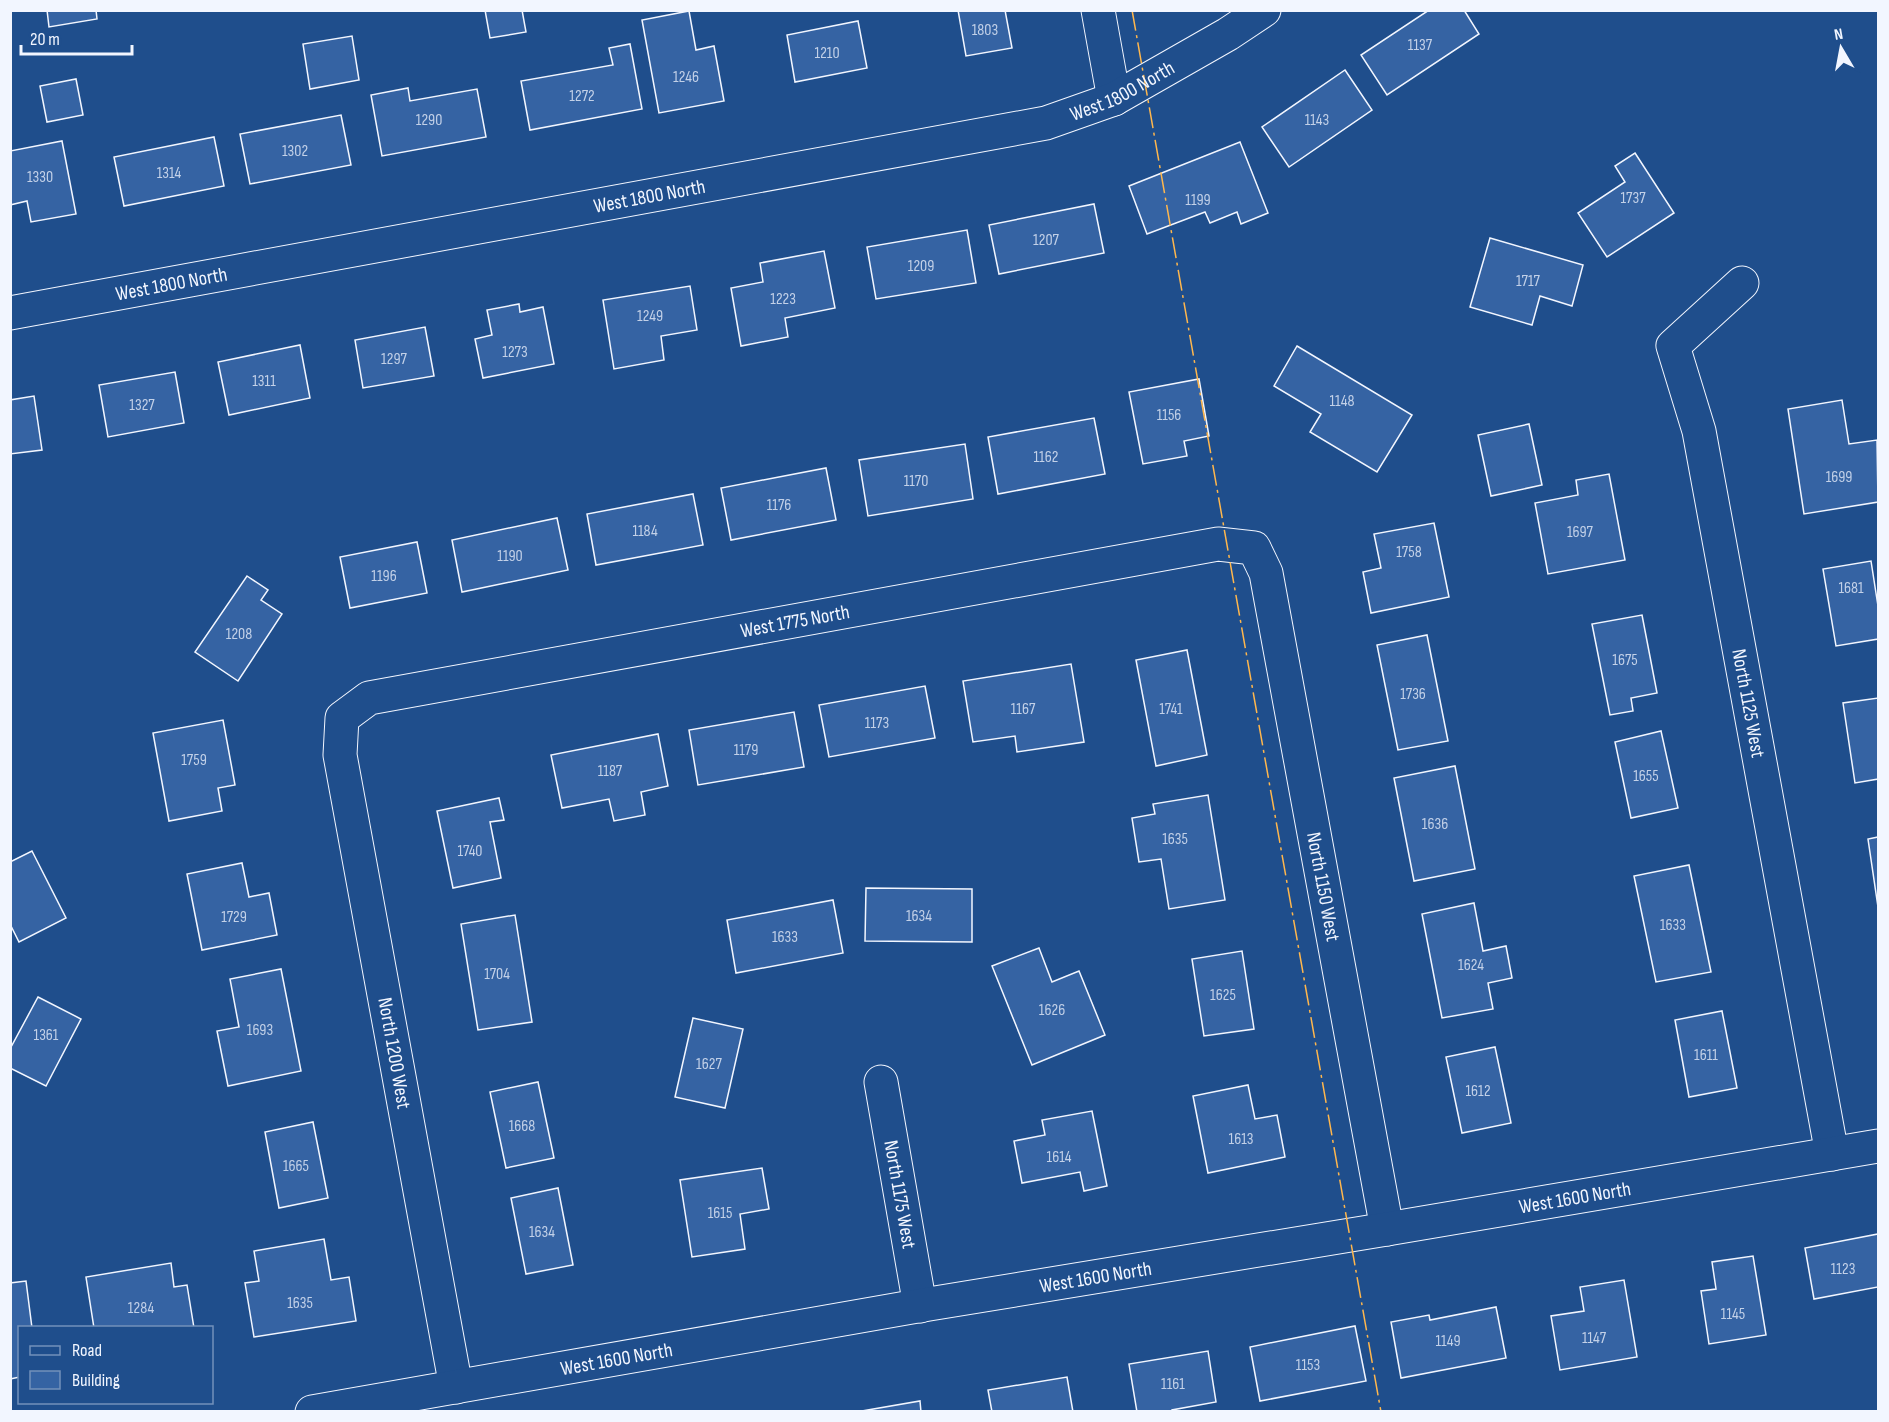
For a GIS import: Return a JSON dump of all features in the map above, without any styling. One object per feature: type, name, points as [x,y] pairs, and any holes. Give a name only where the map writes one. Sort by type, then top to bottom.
[{"type":"street","points":[[1098,10],[1114,99]]},
{"type":"street","name":"West 1800 North","points":[[10,313],[1046,123],[1114,99],[1228,34],[1264,10]]},
{"type":"street","name":"North 1125 West","points":[[1742,283],[1673,346],[1700,430],[1832,1154]]},
{"type":"street","name":"West 1775 North","points":[[342,718],[369,699],[381,696],[1218,544],[1254,548]]},
{"type":"street","name":"North 1150 West","points":[[1254,548],[1266,573],[1387,1229]]},
{"type":"street","name":"North 1200 West","points":[[342,718],[340,755],[456,1387]]},
{"type":"street","name":"North 1175 West","points":[[881,1082],[920,1306]]},
{"type":"street","name":"West 1600 North","points":[[312,1412],[920,1306],[1878,1146]]},
{"type":"building","points":[[47,10],[96,10],[97,19],[49,27]]},
{"type":"building","points":[[485,10],[522,10],[526,32],[490,38]]},
{"type":"building","points":[[958,10],[1005,10],[1012,48],[966,56]]},
{"type":"building","points":[[1429,10],[1464,10],[1479,34],[1387,95],[1361,55]]},
{"type":"building","points":[[689,11],[696,50],[714,46],[724,101],[659,113],[642,20]]},
{"type":"building","points":[[858,21],[867,68],[795,82],[787,35]]},
{"type":"building","points":[[352,36],[359,80],[310,89],[303,44]]},
{"type":"building","points":[[630,44],[642,109],[530,130],[521,81],[613,65],[609,48]]},
{"type":"building","points":[[1345,70],[1372,110],[1289,167],[1262,127]]},
{"type":"building","points":[[76,79],[83,115],[47,122],[40,86]]},
{"type":"building","points":[[408,88],[410,101],[477,89],[486,137],[382,156],[371,95]]},
{"type":"building","points":[[341,115],[351,165],[250,184],[240,134]]},
{"type":"building","points":[[214,137],[224,186],[124,206],[114,157]]},
{"type":"building","points":[[62,141],[76,214],[31,222],[27,201],[10,205],[10,151]]},
{"type":"building","points":[[1240,142],[1268,213],[1241,224],[1237,212],[1210,223],[1205,212],[1147,234],[1129,186]]},
{"type":"building","points":[[1635,153],[1674,213],[1607,257],[1578,213],[1625,182],[1615,166]]},
{"type":"building","points":[[1094,204],[1104,253],[999,274],[989,225]]},
{"type":"building","points":[[967,230],[976,283],[876,299],[867,247]]},
{"type":"building","points":[[1490,238],[1583,265],[1572,306],[1540,296],[1532,325],[1470,307]]},
{"type":"building","points":[[824,251],[835,308],[785,318],[788,337],[741,346],[731,288],[763,282],[760,263]]},
{"type":"building","points":[[690,286],[697,330],[661,336],[664,360],[614,369],[603,300]]},
{"type":"building","points":[[519,304],[520,312],[543,307],[554,364],[483,378],[475,339],[492,335],[487,310]]},
{"type":"building","points":[[425,327],[434,376],[363,388],[355,340]]},
{"type":"building","points":[[300,345],[310,398],[229,415],[218,362]]},
{"type":"building","points":[[1297,346],[1412,415],[1377,472],[1310,432],[1321,414],[1274,386]]},
{"type":"building","points":[[175,372],[184,423],[108,437],[99,385]]},
{"type":"building","points":[[1199,379],[1209,436],[1184,441],[1187,456],[1143,464],[1129,392]]},
{"type":"building","points":[[34,396],[42,450],[10,454],[10,400]]},
{"type":"building","points":[[1842,400],[1849,444],[1877,440],[1878,502],[1804,514],[1788,409]]},
{"type":"building","points":[[1094,418],[1105,474],[998,494],[988,437]]},
{"type":"building","points":[[1529,424],[1542,485],[1491,496],[1478,435]]},
{"type":"building","points":[[965,444],[973,499],[868,516],[859,460]]},
{"type":"building","points":[[826,468],[836,520],[731,540],[721,488]]},
{"type":"building","points":[[1609,474],[1625,560],[1548,574],[1535,503],[1578,495],[1576,480]]},
{"type":"building","points":[[693,494],[703,545],[596,565],[587,514]]},
{"type":"building","points":[[557,518],[568,570],[462,592],[452,540]]},
{"type":"building","points":[[1434,523],[1449,597],[1371,613],[1363,572],[1381,568],[1374,534]]},
{"type":"building","points":[[417,542],[427,593],[350,608],[340,557]]},
{"type":"building","points":[[1871,561],[1878,606],[1878,639],[1836,646],[1823,569]]},
{"type":"building","points":[[247,576],[268,590],[261,600],[282,614],[238,681],[195,652]]},
{"type":"building","points":[[1642,615],[1657,693],[1631,698],[1633,711],[1610,715],[1592,624]]},
{"type":"building","points":[[1427,635],[1448,741],[1398,750],[1377,645]]},
{"type":"building","points":[[1187,650],[1207,755],[1156,766],[1136,660]]},
{"type":"building","points":[[1071,664],[1084,742],[1017,752],[1015,736],[973,742],[963,681]]},
{"type":"building","points":[[925,686],[935,738],[829,757],[819,705]]},
{"type":"building","points":[[1878,698],[1878,779],[1855,783],[1843,703]]},
{"type":"building","points":[[794,712],[804,767],[698,785],[689,730]]},
{"type":"building","points":[[223,720],[235,785],[218,788],[222,811],[169,821],[153,733]]},
{"type":"building","points":[[1661,731],[1678,808],[1631,818],[1615,742]]},
{"type":"building","points":[[658,734],[668,786],[641,792],[645,815],[614,821],[609,799],[562,808],[551,755]]},
{"type":"building","points":[[1455,766],[1475,869],[1414,881],[1394,778]]},
{"type":"building","points":[[1208,795],[1225,900],[1169,909],[1161,859],[1139,862],[1132,818],[1155,814],[1153,804]]},
{"type":"building","points":[[499,798],[504,820],[490,822],[501,878],[453,888],[437,811]]},
{"type":"building","points":[[1878,837],[1878,907],[1868,839]]},
{"type":"building","points":[[32,851],[66,918],[19,942],[10,924],[10,862]]},
{"type":"building","points":[[242,863],[249,897],[269,893],[277,935],[202,950],[187,874]]},
{"type":"building","points":[[1689,865],[1711,972],[1656,982],[1634,876]]},
{"type":"building","points":[[866,888],[972,889],[972,942],[865,941]]},
{"type":"building","points":[[833,900],[843,953],[736,973],[727,920]]},
{"type":"building","points":[[1474,903],[1483,951],[1506,946],[1512,978],[1488,983],[1493,1009],[1442,1018],[1422,914]]},
{"type":"building","points":[[515,915],[532,1022],[478,1030],[461,924]]},
{"type":"building","points":[[1039,948],[1052,982],[1079,971],[1105,1035],[1032,1065],[992,966]]},
{"type":"building","points":[[1242,951],[1254,1029],[1204,1036],[1192,959]]},
{"type":"building","points":[[281,969],[301,1071],[228,1086],[217,1031],[239,1027],[230,979]]},
{"type":"building","points":[[38,997],[81,1019],[46,1086],[10,1068],[10,1049]]},
{"type":"building","points":[[1722,1011],[1737,1088],[1689,1097],[1675,1020]]},
{"type":"building","points":[[693,1018],[743,1029],[725,1108],[675,1097]]},
{"type":"building","points":[[1495,1047],[1511,1123],[1462,1133],[1446,1057]]},
{"type":"building","points":[[538,1082],[554,1158],[506,1168],[490,1092]]},
{"type":"building","points":[[1248,1085],[1255,1119],[1277,1115],[1285,1157],[1208,1173],[1193,1096]]},
{"type":"building","points":[[1092,1111],[1107,1186],[1084,1191],[1080,1172],[1022,1183],[1014,1141],[1045,1135],[1042,1120]]},
{"type":"building","points":[[313,1122],[328,1198],[279,1208],[265,1132]]},
{"type":"building","points":[[762,1168],[769,1209],[740,1214],[745,1249],[692,1257],[680,1180]]},
{"type":"building","points":[[558,1188],[573,1265],[526,1274],[511,1198]]},
{"type":"building","points":[[1878,1234],[1878,1287],[1814,1299],[1805,1248]]},
{"type":"building","points":[[324,1239],[331,1280],[349,1277],[356,1321],[254,1337],[245,1283],[259,1281],[254,1251]]},
{"type":"building","points":[[1753,1256],[1766,1335],[1709,1344],[1701,1291],[1716,1289],[1712,1262]]},
{"type":"building","points":[[171,1263],[174,1287],[187,1285],[194,1326],[94,1326],[86,1277]]},
{"type":"building","points":[[1624,1280],[1637,1357],[1560,1370],[1551,1316],[1584,1311],[1580,1287]]},
{"type":"building","points":[[26,1281],[32,1326],[18,1326],[18,1377],[10,1379],[10,1283]]},
{"type":"building","points":[[1496,1307],[1506,1358],[1401,1378],[1391,1322],[1429,1315],[1430,1320]]},
{"type":"building","points":[[1355,1326],[1366,1381],[1260,1401],[1250,1347]]},
{"type":"building","points":[[1208,1351],[1216,1402],[1172,1410],[1172,1412],[1137,1412],[1129,1364]]},
{"type":"building","points":[[1067,1377],[1073,1412],[992,1412],[988,1390]]},
{"type":"building","points":[[920,1401],[921,1412],[856,1412]]},
{"type":"power","points":[[1132,10],[1381,1412]]}]
